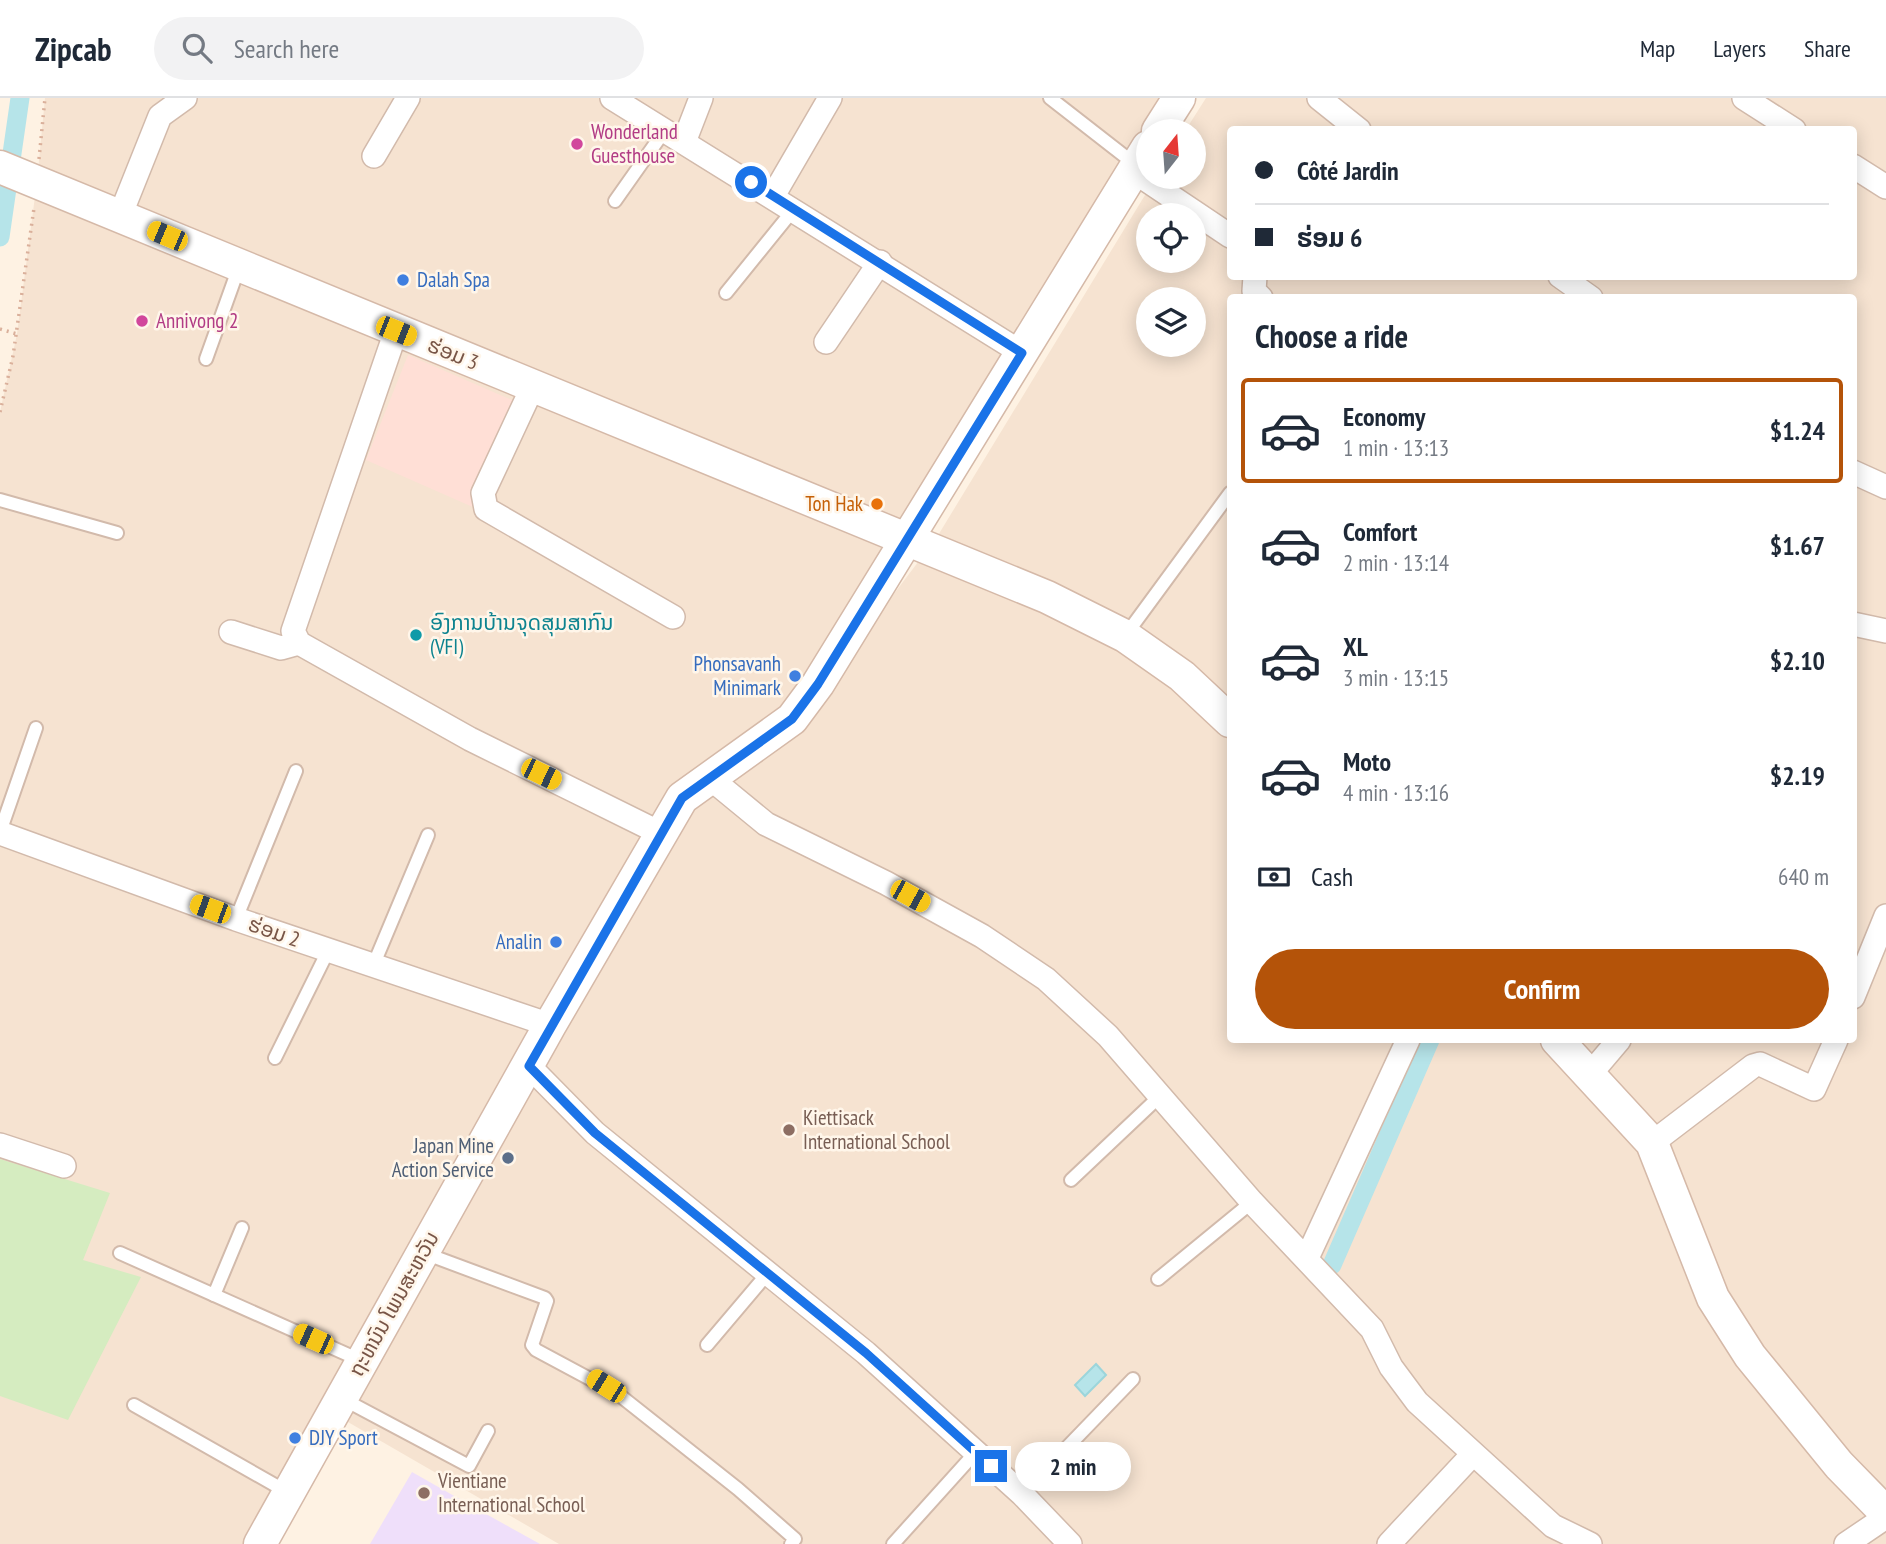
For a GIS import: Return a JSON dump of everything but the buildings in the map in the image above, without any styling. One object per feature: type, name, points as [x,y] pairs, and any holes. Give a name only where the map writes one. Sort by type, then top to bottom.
[{"type":"street","points":[[120,216],[160,116],[185,98]]},
{"type":"street","points":[[374,156],[408,98]]},
{"type":"street","points":[[612,98],[880,262],[1022,353]]},
{"type":"street","points":[[674,136],[701,98]]},
{"type":"street","points":[[773,196],[830,98]]},
{"type":"street","points":[[1166,119],[1179,98]]},
{"type":"street","points":[[1319,98],[1354,126]]},
{"type":"street","points":[[1744,98],[1788,126]]},
{"type":"street","name":"ຖະຫນົນ ໂພນສະຫວັນ","points":[[260,1544],[660,832],[682,798],[792,719],[818,684],[1136,166]]},
{"type":"street","name":"ຮ່ອມ 3","points":[[0,167],[1047,597],[1125,636],[1182,676],[1227,718]]},
{"type":"street","points":[[1857,169],[1886,187]]},
{"type":"street","points":[[1173,189],[1227,234]]},
{"type":"street","points":[[826,342],[880,262]]},
{"type":"street","points":[[1566,280],[1585,294]]},
{"type":"street","points":[[396,331],[293,631],[299,643],[470,739],[660,832]]},
{"type":"street","points":[[533,386],[483,493],[485,509],[673,617]]},
{"type":"street","points":[[1857,474],[1886,487]]},
{"type":"street","points":[[1857,625],[1886,631]]},
{"type":"street","points":[[231,632],[281,648],[299,643]]},
{"type":"street","points":[[710,778],[766,824],[886,883],[982,936],[1046,979],[1108,1036],[1252,1202],[1372,1329],[1391,1367],[1418,1402],[1565,1540],[1590,1544]]},
{"type":"street","name":"ຮ່ອມ 2","points":[[0,833],[236,919],[550,1025]]},
{"type":"street","points":[[1857,988],[1886,916]]},
{"type":"street","points":[[1307,1258],[1407,1043]]},
{"type":"street","points":[[1560,1043],[1591,1073],[1652,1143],[1713,1298],[1750,1356],[1839,1465],[1886,1515],[1846,1544]]},
{"type":"street","points":[[1591,1073],[1616,1043]]},
{"type":"street","points":[[1652,1143],[1753,1066],[1760,1064],[1814,1089],[1835,1043]]},
{"type":"street","points":[[529,1066],[595,1133],[866,1353],[1022,1494],[1070,1544]]},
{"type":"street","points":[[0,1145],[64,1166]]},
{"type":"street","points":[[1389,1544],[1473,1454]]},
{"type":"lane","points":[[1050,98],[1136,159]]},
{"type":"lane","points":[[615,201],[674,136]]},
{"type":"lane","points":[[726,293],[794,209]]},
{"type":"lane","points":[[206,359],[239,266]]},
{"type":"lane","points":[[1125,636],[1227,498]]},
{"type":"lane","points":[[0,500],[117,533]]},
{"type":"lane","points":[[0,833],[36,728]]},
{"type":"lane","points":[[236,919],[296,771]]},
{"type":"lane","points":[[373,966],[428,835]]},
{"type":"lane","points":[[275,1058],[328,951]]},
{"type":"lane","points":[[1071,1180],[1160,1096]]},
{"type":"lane","points":[[1158,1279],[1252,1202]]},
{"type":"lane","points":[[214,1295],[242,1228]]},
{"type":"lane","points":[[423,1252],[545,1298],[547,1301],[532,1345],[536,1350],[618,1394],[738,1489],[795,1539],[791,1544]]},
{"type":"lane","points":[[120,1253],[362,1361]]},
{"type":"lane","points":[[707,1345],[768,1273]]},
{"type":"lane","points":[[1022,1494],[1133,1379]]},
{"type":"lane","points":[[341,1398],[469,1466],[488,1431]]},
{"type":"lane","points":[[134,1405],[289,1493]]},
{"type":"lane","points":[[893,1544],[975,1453]]},
{"type":"path","points":[[0,412],[17,334],[44,98]]},
{"type":"path","points":[[0,329],[17,334]]},
{"type":"shaded area","points":[[45,98],[1179,98],[1166,119],[1136,119],[1136,168],[818,684],[682,798],[260,1544],[0,1544],[0,412],[17,334]]},
{"type":"shaded area","points":[[1206,98],[1886,98],[1886,1544],[559,1544],[341,1418],[697,793],[800,718],[937,537],[1136,210],[1136,273],[1206,273],[1206,203],[1140,203],[1149,189],[1206,189],[1206,119],[1193,119]]},
{"type":"shaded area","points":[[408,355],[521,404],[475,508],[366,460]]},
{"type":"shaded area","name":"Vientiane International School","points":[[412,1472],[486,1514],[540,1544],[370,1544]]},
{"type":"green space","points":[[0,1159],[110,1193],[83,1260],[141,1277],[68,1420],[0,1396]]},
{"type":"water","points":[[1096,1364],[1106,1375],[1085,1396],[1075,1385]]},
{"type":"waterway","points":[[0,237],[20,98]]},
{"type":"waterway","points":[[1332,1265],[1429,1043]]},
{"type":"place","name":"Wonderland Guesthouse","points":[[577,144]]},
{"type":"place","name":"Dalah Spa","points":[[403,280]]},
{"type":"place","name":"Annivong 2","points":[[142,321]]},
{"type":"place","name":"Ton Hak","points":[[877,504]]},
{"type":"place","name":"ອົງການບ້ານຈຸດສຸມສາກົນ (VFI)","points":[[416,635]]},
{"type":"place","name":"Phonsavanh Minimark","points":[[795,676]]},
{"type":"place","name":"Analin","points":[[556,942]]},
{"type":"place","name":"Kiettisack International School","points":[[789,1130]]},
{"type":"place","name":"Japan Mine Action Service","points":[[508,1158]]},
{"type":"place","name":"DJY Sport","points":[[295,1438]]},
{"type":"place","name":"Vientiane International School","points":[[424,1493]]},
{"type":"route","points":[[751,182],[1022,353],[818,684],[792,719],[682,798],[660,832],[529,1066],[595,1133],[866,1353],[991,1466]]}]
